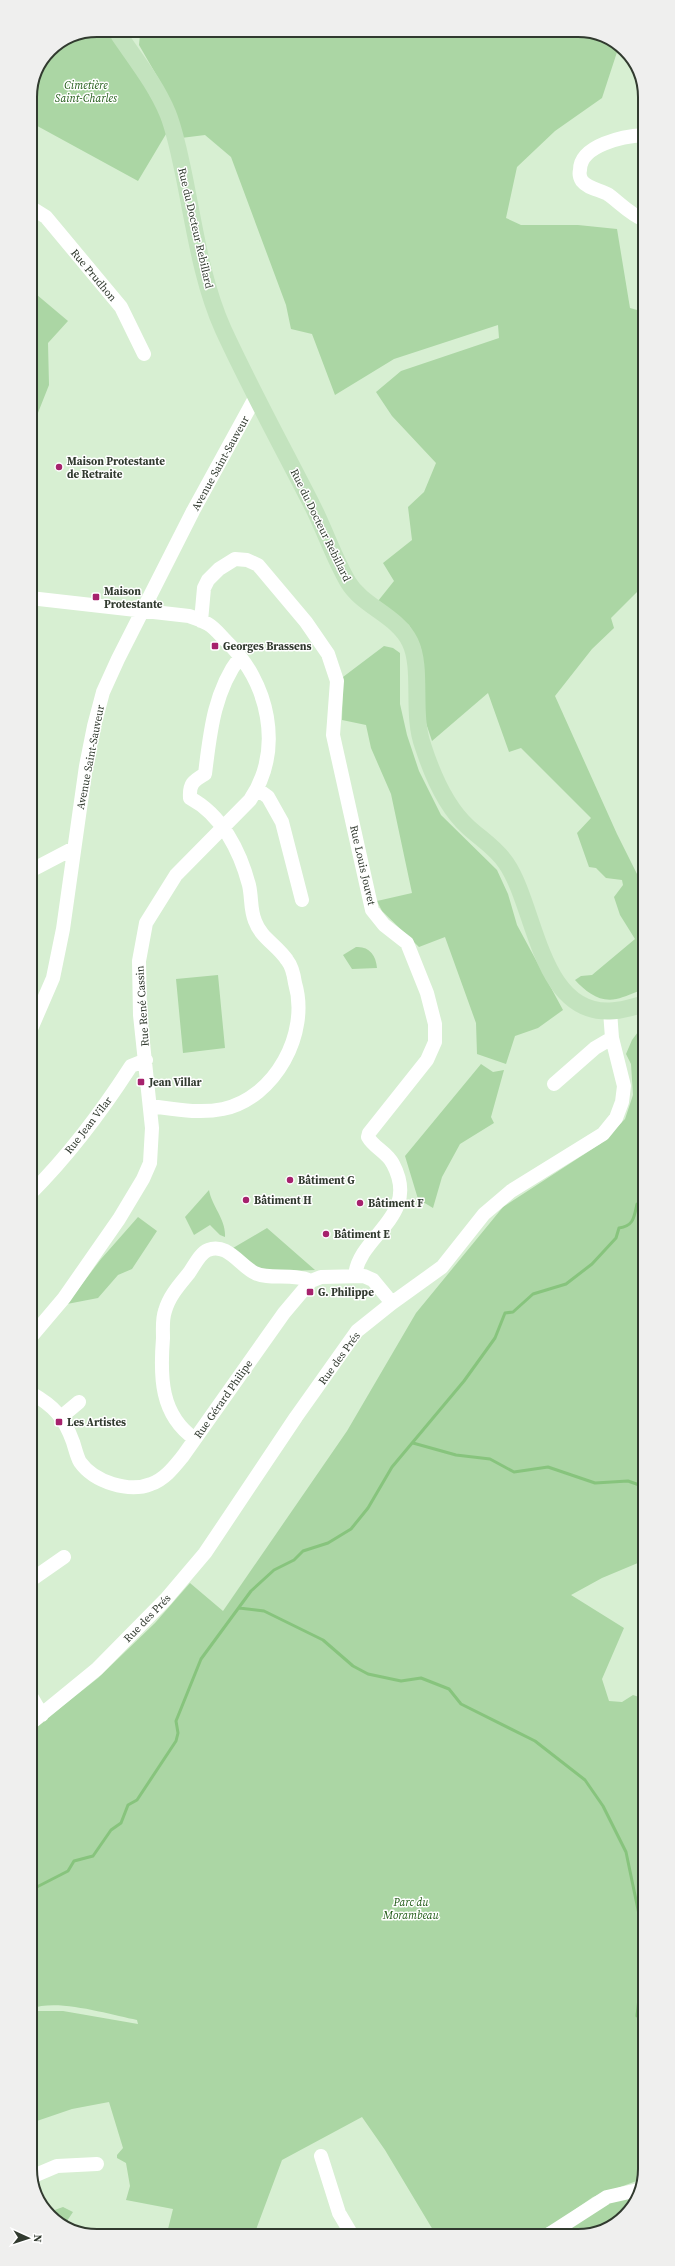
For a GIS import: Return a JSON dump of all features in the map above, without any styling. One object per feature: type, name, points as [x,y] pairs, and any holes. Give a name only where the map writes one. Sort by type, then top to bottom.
[{"type":"main road","name":"Rue du Docteur Rebillard","points":[[120,37],[151,82],[168,116],[212,298],[222,327],[315,510],[348,582],[359,596],[398,626],[410,641],[415,656],[416,715],[422,745],[451,808],[466,826],[498,852],[508,865],[555,980],[568,995],[587,1008],[610,1011],[638,1005]]},
{"type":"street","points":[[638,136],[595,147],[585,154],[580,164],[579,175],[587,185],[609,194],[632,215],[638,218]]},
{"type":"street","name":"Rue Prudhon","points":[[37,211],[46,217],[121,307],[144,354]]},
{"type":"street","name":"Avenue Saint-Sauveur","points":[[37,1015],[53,978],[63,929],[87,759],[101,699],[118,659],[142,610],[256,396]]},
{"type":"street","name":"Rue Louis Jouvet","points":[[201,621],[204,588],[208,580],[219,569],[236,559],[247,560],[258,565],[306,622],[328,654],[337,681],[333,735],[372,910],[384,925],[407,942],[418,967],[435,1024],[435,1042],[427,1060],[369,1133],[368,1137],[371,1142],[384,1152],[393,1163],[400,1186],[400,1200],[393,1214],[357,1264],[355,1275]]},
{"type":"street","name":"Rue René Cassin","points":[[37,599],[189,616],[209,625],[254,674],[266,707],[268,746],[257,789],[250,800],[176,875],[146,923],[139,961],[140,1015],[150,1106],[152,1150],[150,1163],[143,1179],[119,1219],[64,1298],[37,1330]]},
{"type":"street","points":[[150,1106],[197,1111],[223,1109],[247,1100],[269,1080],[288,1056],[296,1030],[298,1011],[296,984],[288,961],[258,931],[250,910],[249,887],[242,860],[224,828],[204,805],[190,798],[189,786],[193,780],[205,774],[211,726],[219,695],[228,672],[240,657]]},
{"type":"street","points":[[257,789],[268,797],[282,822],[302,900]]},
{"type":"street","points":[[37,867],[74,848]]},
{"type":"street","name":"Rue des Prés","points":[[37,1718],[97,1669],[166,1599],[205,1553],[296,1417],[357,1332],[392,1303],[422,1283],[442,1267],[484,1214],[511,1191],[603,1134],[612,1123],[616,1118],[622,1102],[624,1086],[612,1038],[610,1011]]},
{"type":"street","points":[[554,1084],[595,1048],[612,1038]]},
{"type":"street","name":"Rue Jean Vilar","points":[[37,1186],[62,1159],[131,1066],[146,1060]]},
{"type":"street","points":[[195,1439],[185,1432],[172,1413],[162,1390],[164,1313],[173,1294],[200,1257],[208,1250],[216,1248],[226,1251],[256,1274],[300,1277],[311,1281],[321,1277],[355,1275],[364,1276],[373,1280],[392,1303]]},
{"type":"street","name":"Rue Gérard Philipe","points":[[37,1396],[50,1404],[61,1417],[64,1421],[80,1462],[99,1478],[117,1486],[132,1488],[151,1484],[167,1475],[195,1439],[284,1313],[311,1281]]},
{"type":"street","points":[[61,1417],[79,1402]]},
{"type":"street","points":[[37,1576],[64,1557]]},
{"type":"street","points":[[320,2156],[339,2213],[348,2229]]},
{"type":"street","points":[[37,2174],[56,2166],[97,2164]]},
{"type":"street","points":[[557,2229],[607,2196],[634,2191]]},
{"type":"green space","name":"Cimetière Saint-Charles","points":[[115,37],[122,46],[169,129],[138,181],[37,126],[38,85],[47,64],[64,47],[85,38]]},
{"type":"green space","points":[[140,37],[582,37],[601,42],[617,51],[602,98],[555,131],[517,167],[506,218],[521,225],[578,225],[617,229],[630,308],[638,310],[638,591],[611,618],[614,628],[592,649],[555,696],[617,834],[638,876],[638,991],[616,999],[602,999],[585,990],[575,980],[581,976],[592,975],[635,939],[620,915],[614,897],[623,885],[622,880],[606,878],[596,868],[589,867],[577,833],[591,818],[521,748],[509,752],[488,693],[432,741],[424,717],[421,648],[409,625],[378,601],[394,581],[383,563],[412,540],[408,507],[424,492],[436,463],[392,416],[376,392],[401,371],[499,338],[498,325],[394,359],[335,395],[312,334],[291,329],[286,305],[231,157],[205,135],[181,138],[161,83],[139,45]]},
{"type":"green space","points":[[37,295],[68,321],[48,343],[49,385],[37,415]]},
{"type":"green space","points":[[384,646],[393,648],[400,653],[400,704],[407,735],[419,771],[441,815],[497,870],[508,894],[517,925],[563,1010],[538,1028],[515,1036],[506,1064],[477,1054],[476,1023],[445,937],[419,947],[382,911],[377,901],[412,893],[391,794],[371,748],[366,725],[342,720],[343,677]]},
{"type":"green space","points":[[356,947],[365,948],[371,952],[375,959],[377,968],[352,969],[343,955]]},
{"type":"green space","points":[[218,975],[225,1048],[183,1053],[176,979]]},
{"type":"green space","name":"Parc du Morambeau","points":[[638,1032],[638,1563],[602,1578],[571,1595],[624,1628],[602,1679],[609,1701],[622,1702],[633,1695],[638,1697],[638,2169],[636,2181],[593,2197],[556,2223],[544,2229],[432,2229],[385,2150],[362,2117],[282,2160],[256,2229],[168,2229],[173,2209],[126,2200],[130,2186],[126,2163],[117,2158],[117,2155],[123,2148],[109,2102],[72,2109],[37,2121],[37,2011],[63,2011],[138,2024],[137,2020],[84,2008],[55,2005],[37,2007],[37,1726],[98,1678],[155,1623],[190,1583],[223,1611],[347,1431],[416,1313],[503,1207],[600,1144],[625,1119],[633,1095],[631,1064],[626,1054],[632,1040]]},
{"type":"green space","points":[[481,1064],[493,1072],[504,1070],[491,1117],[494,1123],[460,1144],[442,1177],[433,1208],[418,1199],[405,1156]]},
{"type":"green space","points":[[209,1190],[223,1224],[225,1237],[220,1235],[210,1225],[194,1235],[185,1217]]},
{"type":"green space","points":[[138,1217],[157,1231],[132,1269],[118,1275],[98,1298],[67,1304],[101,1259]]},
{"type":"green space","points":[[267,1228],[315,1270],[262,1272],[233,1248]]},
{"type":"green space","points":[[631,2197],[618,2214],[608,2221],[590,2228],[567,2229],[608,2203]]},
{"type":"green space","points":[[63,2207],[73,2212],[67,2221],[53,2210]]},
{"type":"waterway","points":[[37,1887],[68,1871],[74,1861],[93,1856],[111,1830],[121,1823],[128,1805],[137,1800],[176,1741],[178,1733],[176,1721],[201,1659],[251,1591],[274,1570],[294,1560],[303,1551],[328,1543],[351,1529],[368,1508],[392,1467],[464,1381],[495,1338],[505,1313],[513,1312],[533,1294],[566,1284],[592,1264],[616,1238],[619,1228],[630,1223],[634,1217],[638,1203]]},
{"type":"waterway","points":[[413,1443],[456,1455],[490,1459],[514,1472],[548,1467],[595,1483],[628,1481],[638,1485]]},
{"type":"waterway","points":[[239,1608],[264,1611],[323,1640],[353,1666],[368,1674],[401,1681],[421,1678],[449,1689],[461,1704],[535,1741],[585,1780],[603,1806],[626,1852],[638,1910]]},
{"type":"waterway","points":[[637,2016],[638,2007]]},
{"type":"place","name":"Maison Protestante de Retraite","points":[[59,467]]},
{"type":"place","name":"Maison Protestante","points":[[96,597]]},
{"type":"place","name":"Georges Brassens","points":[[215,646]]},
{"type":"place","name":"Jean Villar","points":[[141,1082]]},
{"type":"place","name":"Bâtiment G","points":[[290,1180]]},
{"type":"place","name":"Bâtiment H","points":[[246,1200]]},
{"type":"place","name":"Bâtiment F","points":[[360,1203]]},
{"type":"place","name":"Bâtiment E","points":[[326,1234]]},
{"type":"place","name":"G. Philippe","points":[[310,1292]]},
{"type":"place","name":"Les Artistes","points":[[59,1422]]}]
